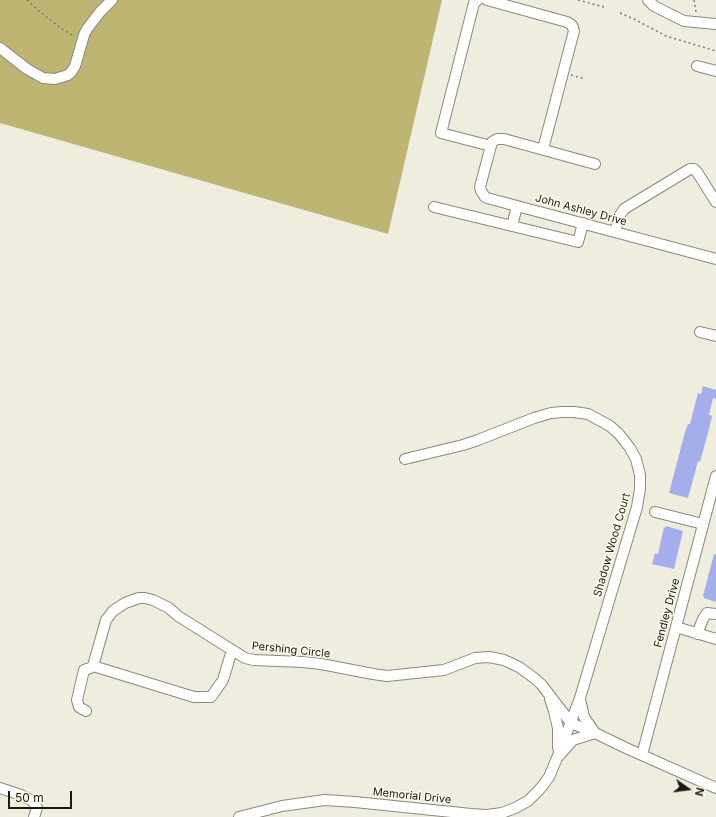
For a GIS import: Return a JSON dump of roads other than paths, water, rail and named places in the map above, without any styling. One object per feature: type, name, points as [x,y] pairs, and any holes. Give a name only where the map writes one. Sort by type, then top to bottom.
[{"type":"street","points":[[0,48],[27,69],[43,78],[55,79],[68,75],[72,71],[87,29],[93,20],[112,0]]},
{"type":"street","points":[[478,0],[474,3],[441,133],[490,149],[492,142],[497,139],[504,139],[595,164]]},
{"type":"street","points":[[487,0],[572,24],[574,31],[543,150]]},
{"type":"street","points":[[648,0],[654,6],[684,21],[716,24]]},
{"type":"street","points":[[697,66],[716,71]]},
{"type":"street","name":"John Ashley Drive","points":[[490,149],[481,183],[481,191],[487,198],[716,259]]},
{"type":"street","points":[[615,232],[620,215],[624,209],[690,169],[694,169],[697,172],[716,202]]},
{"type":"street","points":[[512,226],[517,206]]},
{"type":"street","points":[[434,207],[578,242],[583,223]]},
{"type":"street","points":[[700,332],[716,336]]},
{"type":"street","name":"Shadow Wood Court","points":[[406,459],[462,445],[534,418],[562,412],[588,414],[610,426],[624,438],[636,460],[640,489],[639,498],[580,698],[571,722]]},
{"type":"street","name":"Fendley Drive","points":[[642,755],[716,476]]},
{"type":"street","points":[[655,512],[703,524]]},
{"type":"street","name":"Pershing Circle","points":[[86,711],[79,707],[77,700],[84,670],[93,666],[106,620],[112,611],[125,603],[138,598],[145,598],[164,605],[245,658],[254,660],[321,664],[387,676],[444,670],[475,658],[489,657],[504,660],[519,667],[546,689],[571,722],[596,733]]},
{"type":"street","points":[[698,634],[703,619],[707,613],[716,614]]},
{"type":"street","points":[[676,627],[716,639]]},
{"type":"street","points":[[93,666],[194,697],[211,697],[223,680],[232,650]]},
{"type":"street","name":"Memorial Drive","points":[[546,689],[558,728],[557,758]]},
{"type":"street","points":[[580,698],[584,717],[596,733],[716,788]]},
{"type":"street","points":[[557,758],[571,722]]},
{"type":"street","name":"Memorial Drive","points":[[239,817],[282,806],[324,800],[470,814],[487,815],[502,813],[516,808],[528,801],[540,789],[549,777],[557,758],[573,740],[596,733]]},
{"type":"street","points":[[0,788],[33,802],[35,813]]}]
